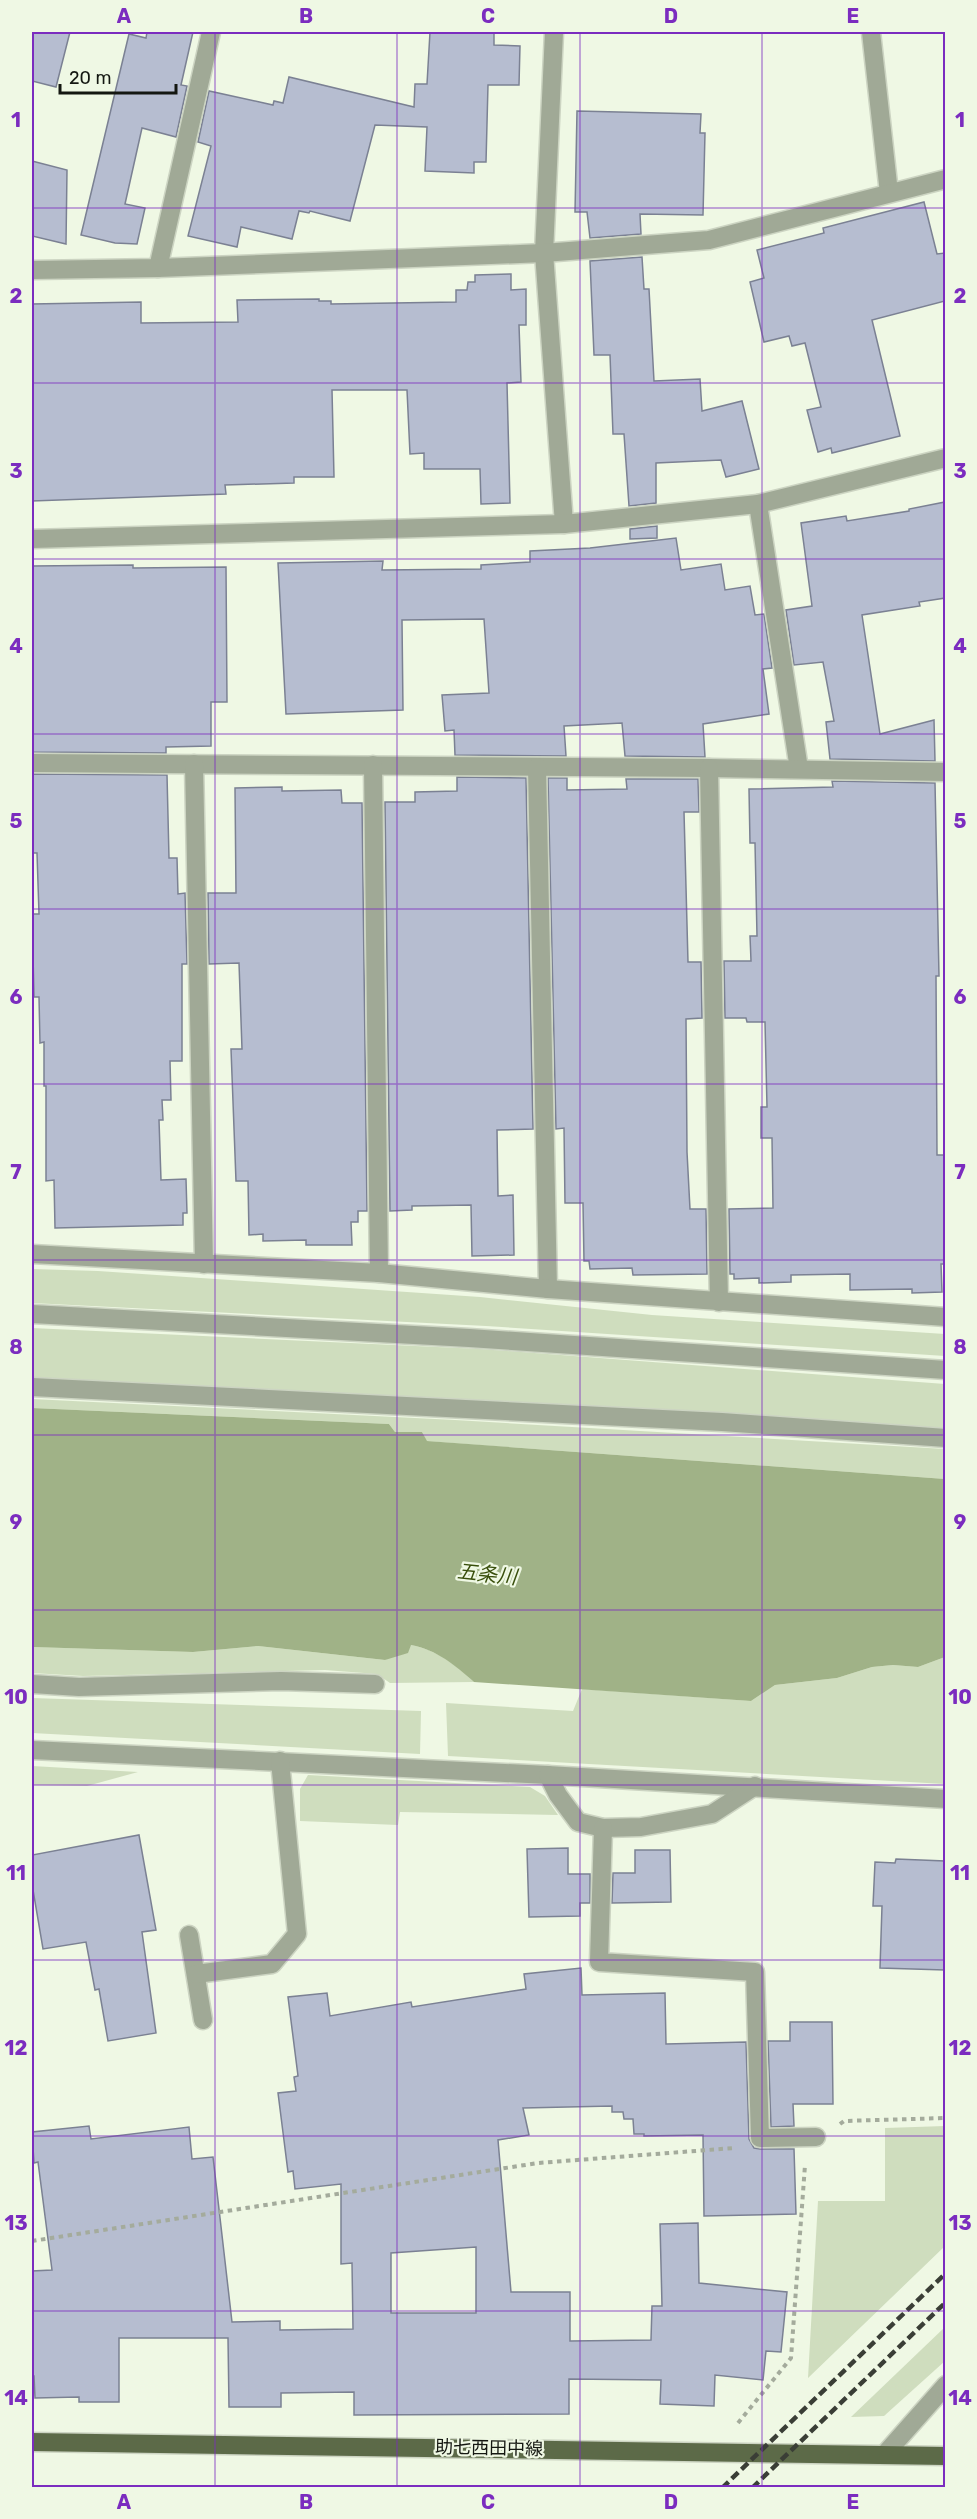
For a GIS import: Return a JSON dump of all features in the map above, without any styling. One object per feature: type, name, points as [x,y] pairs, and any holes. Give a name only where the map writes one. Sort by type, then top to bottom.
[{"type":"main road","name":"助七西田中線","points":[[32,2442],[945,2456]]},
{"type":"street","points":[[158,268],[211,32]]},
{"type":"street","points":[[554,32],[544,253],[564,524]]},
{"type":"street","points":[[871,32],[889,193]]},
{"type":"street","points":[[32,270],[158,268],[544,253],[709,240],[945,178]]},
{"type":"street","points":[[32,539],[564,524],[758,504],[945,458]]},
{"type":"street","points":[[758,504],[799,769]]},
{"type":"street","points":[[32,763],[537,766],[945,772]]},
{"type":"street","points":[[194,764],[204,1264]]},
{"type":"street","points":[[373,765],[379,1274]]},
{"type":"street","points":[[537,766],[548,1289]]},
{"type":"street","points":[[710,768],[719,1302]]},
{"type":"street","points":[[32,1254],[379,1274],[719,1302],[945,1317]]},
{"type":"street","points":[[32,1314],[469,1338],[945,1370]]},
{"type":"street","points":[[32,1387],[698,1421],[945,1438]]},
{"type":"street","points":[[32,1684],[79,1687],[281,1681],[375,1684]]},
{"type":"street","points":[[32,1750],[755,1786],[945,1799]]},
{"type":"street","points":[[196,1974],[272,1964],[297,1934],[280,1761]]},
{"type":"street","points":[[548,1775],[558,1795],[578,1822],[603,1828],[641,1827],[712,1814],[755,1786]]},
{"type":"street","points":[[603,1828],[599,1962],[755,1972],[760,2138],[816,2137]]},
{"type":"street","points":[[189,1935],[203,2020]]},
{"type":"street","points":[[885,2454],[945,2385]]},
{"type":"path","points":[[715,2451],[791,2358],[807,2149],[816,2137],[844,2121],[945,2118]]},
{"type":"path","points":[[32,2241],[538,2163],[744,2147],[760,2138]]},
{"type":"shaded area","points":[[32,1269],[98,1271],[480,1297],[652,1315],[945,1334],[945,1356],[486,1326],[32,1303]]},
{"type":"shaded area","points":[[32,1328],[480,1349],[945,1384],[945,1431],[32,1379]]},
{"type":"shaded area","points":[[32,1399],[455,1420],[945,1449],[945,1479],[426,1441],[422,1432],[395,1432],[389,1424],[32,1408]]},
{"type":"shaded area","points":[[411,1645],[429,1650],[445,1659],[474,1682],[390,1683],[377,1674],[325,1670],[83,1676],[32,1673],[32,1647],[193,1652],[258,1646],[385,1660]]},
{"type":"shaded area","points":[[945,1657],[945,1784],[448,1756],[446,1703],[573,1711],[582,1689],[751,1701],[775,1685],[837,1678],[872,1667],[893,1665],[918,1667]]},
{"type":"shaded area","points":[[32,1698],[421,1711],[420,1754],[32,1733]]},
{"type":"shaded area","points":[[32,1766],[138,1772],[87,1786],[32,1785]]},
{"type":"shaded area","points":[[308,1775],[530,1787],[545,1796],[558,1815],[400,1812],[398,1825],[300,1821],[300,1789]]},
{"type":"shaded area","points":[[945,2126],[945,2246],[808,2378],[818,2201],[885,2201],[885,2128]]},
{"type":"shaded area","points":[[945,2327],[945,2361],[884,2416],[851,2417]]},
{"type":"water","name":"五条川","points":[[32,1408],[389,1424],[395,1432],[422,1432],[427,1441],[945,1479],[945,1657],[918,1667],[893,1665],[872,1667],[837,1678],[775,1685],[751,1701],[474,1682],[437,1654],[411,1645],[408,1653],[385,1660],[258,1646],[193,1652],[32,1647]]},
{"type":"building","points":[[32,32],[70,32],[56,87],[32,81]]},
{"type":"building","points":[[147,32],[193,32],[181,85],[187,86],[176,137],[142,128],[125,204],[145,208],[137,244],[115,243],[81,235],[129,34],[146,38]]},
{"type":"building","points":[[430,32],[494,32],[494,45],[520,46],[519,85],[488,85],[486,162],[474,162],[474,173],[425,171],[427,127],[375,125],[350,221],[310,211],[309,213],[299,211],[292,239],[241,227],[237,247],[188,236],[211,146],[198,142],[209,91],[273,105],[274,101],[283,103],[289,77],[414,107],[415,84],[427,84]]},
{"type":"building","points":[[577,111],[701,114],[700,133],[705,133],[703,215],[640,214],[641,234],[590,238],[587,212],[575,212]]},
{"type":"building","points":[[32,161],[67,170],[66,244],[32,236]]},
{"type":"building","points":[[924,202],[937,254],[945,253],[945,301],[872,320],[900,436],[832,453],[831,448],[818,452],[807,410],[821,407],[805,343],[792,346],[789,336],[764,342],[750,282],[764,278],[757,250],[824,233],[823,228]]},
{"type":"building","points":[[642,257],[644,289],[649,289],[654,381],[700,379],[702,411],[742,401],[759,469],[726,477],[721,460],[656,463],[656,503],[629,506],[624,434],[613,434],[610,355],[594,355],[590,261]]},
{"type":"building","points":[[511,274],[511,290],[526,289],[526,325],[519,325],[521,382],[507,383],[510,503],[481,504],[480,469],[424,469],[424,453],[410,454],[407,390],[332,390],[334,477],[294,477],[294,483],[225,485],[226,494],[32,501],[32,304],[141,302],[141,323],[238,322],[237,300],[319,299],[319,301],[331,301],[331,304],[456,302],[456,290],[467,290],[468,282],[475,282],[475,275]]},
{"type":"building","points":[[945,502],[945,598],[919,602],[920,606],[862,615],[880,734],[934,720],[935,761],[830,759],[826,722],[834,721],[823,662],[794,665],[786,610],[812,606],[801,523],[846,516],[847,521],[909,511],[909,509]]},
{"type":"building","points":[[657,526],[657,538],[630,539],[630,529]]},
{"type":"building","points":[[676,538],[681,570],[721,564],[725,590],[750,586],[755,615],[764,614],[772,668],[763,669],[769,714],[703,724],[705,757],[625,756],[622,723],[564,726],[566,756],[455,755],[454,730],[445,731],[442,695],[489,693],[484,619],[402,620],[403,710],[286,714],[278,563],[383,561],[382,570],[481,569],[481,565],[530,562],[530,551],[590,548]]},
{"type":"building","points":[[133,565],[133,568],[226,567],[227,702],[211,702],[211,746],[166,747],[166,753],[32,752],[32,566]]},
{"type":"building","points":[[32,774],[167,775],[169,858],[177,858],[178,894],[185,893],[187,964],[182,964],[182,1061],[170,1061],[171,1100],[162,1100],[163,1120],[159,1120],[161,1180],[186,1179],[187,1213],[183,1213],[183,1225],[55,1228],[54,1180],[46,1181],[44,1042],[40,1043],[39,997],[34,997],[32,914],[39,914],[37,853],[33,853]]},
{"type":"building","points":[[457,777],[526,778],[533,1129],[497,1130],[498,1196],[513,1195],[514,1255],[472,1256],[471,1205],[412,1206],[412,1210],[390,1211],[385,802],[415,802],[415,792],[457,791]]},
{"type":"building","points":[[548,778],[567,778],[567,790],[627,789],[626,779],[698,779],[699,812],[684,812],[688,962],[701,962],[702,1018],[686,1019],[687,1152],[690,1209],[706,1209],[707,1274],[633,1275],[632,1268],[590,1269],[589,1261],[584,1261],[583,1203],[565,1203],[564,1128],[556,1129]]},
{"type":"building","points":[[832,781],[935,783],[939,976],[936,976],[937,1155],[945,1155],[945,1264],[941,1264],[942,1292],[912,1293],[912,1289],[850,1290],[850,1274],[791,1275],[791,1282],[759,1283],[759,1278],[734,1279],[734,1274],[730,1274],[729,1209],[773,1208],[772,1138],[761,1138],[761,1107],[767,1107],[765,1022],[747,1022],[746,1018],[725,1018],[724,961],[751,961],[750,936],[757,936],[755,843],[750,843],[749,789],[833,787]]},
{"type":"building","points":[[282,787],[282,791],[341,790],[342,803],[362,803],[367,1211],[358,1211],[358,1222],[351,1222],[352,1245],[306,1245],[306,1240],[263,1241],[263,1234],[249,1235],[248,1181],[236,1181],[231,1049],[242,1049],[239,963],[209,964],[208,893],[236,893],[235,788]]},
{"type":"building","points":[[139,1835],[156,1930],[142,1932],[156,2033],[108,2041],[99,1989],[95,1990],[86,1942],[43,1949],[32,1884],[32,1855]]},
{"type":"building","points":[[568,1848],[568,1874],[590,1874],[590,1903],[580,1903],[580,1916],[529,1917],[527,1849]]},
{"type":"building","points":[[635,1850],[670,1850],[671,1902],[612,1903],[613,1873],[635,1873]]},
{"type":"building","points":[[896,1859],[945,1861],[945,1970],[880,1968],[882,1906],[873,1906],[875,1862],[895,1863]]},
{"type":"building","points":[[581,1968],[582,1995],[665,1993],[666,2044],[746,2042],[749,2139],[754,2148],[794,2149],[796,2214],[704,2216],[703,2135],[644,2136],[644,2134],[634,2134],[633,2119],[624,2119],[623,2112],[612,2112],[612,2106],[523,2108],[529,2135],[498,2140],[511,2292],[570,2292],[570,2341],[651,2340],[652,2306],[662,2306],[660,2224],[698,2223],[699,2283],[787,2292],[781,2352],[766,2351],[763,2380],[715,2375],[714,2406],[660,2404],[661,2380],[569,2379],[569,2414],[354,2415],[354,2392],[281,2393],[281,2407],[229,2407],[228,2338],[119,2338],[119,2402],[79,2402],[79,2397],[35,2398],[34,2376],[32,2376],[32,2271],[52,2270],[38,2162],[34,2163],[32,2132],[89,2126],[91,2139],[189,2127],[192,2159],[213,2157],[232,2322],[280,2321],[280,2330],[353,2329],[352,2263],[341,2264],[341,2184],[295,2189],[293,2171],[288,2172],[278,2093],[296,2091],[294,2077],[298,2076],[288,1997],[327,1993],[330,2016],[411,2002],[412,2007],[526,1989],[524,1974]],"holes":[[[476,2247],[476,2313],[391,2313],[391,2253]]]},
{"type":"building","points":[[790,2022],[832,2022],[833,2104],[793,2104],[794,2126],[771,2127],[768,2041],[790,2041]]},
{"type":"railway","points":[[722,2488],[946,2273]]},
{"type":"railway","points":[[752,2488],[946,2302]]}]
